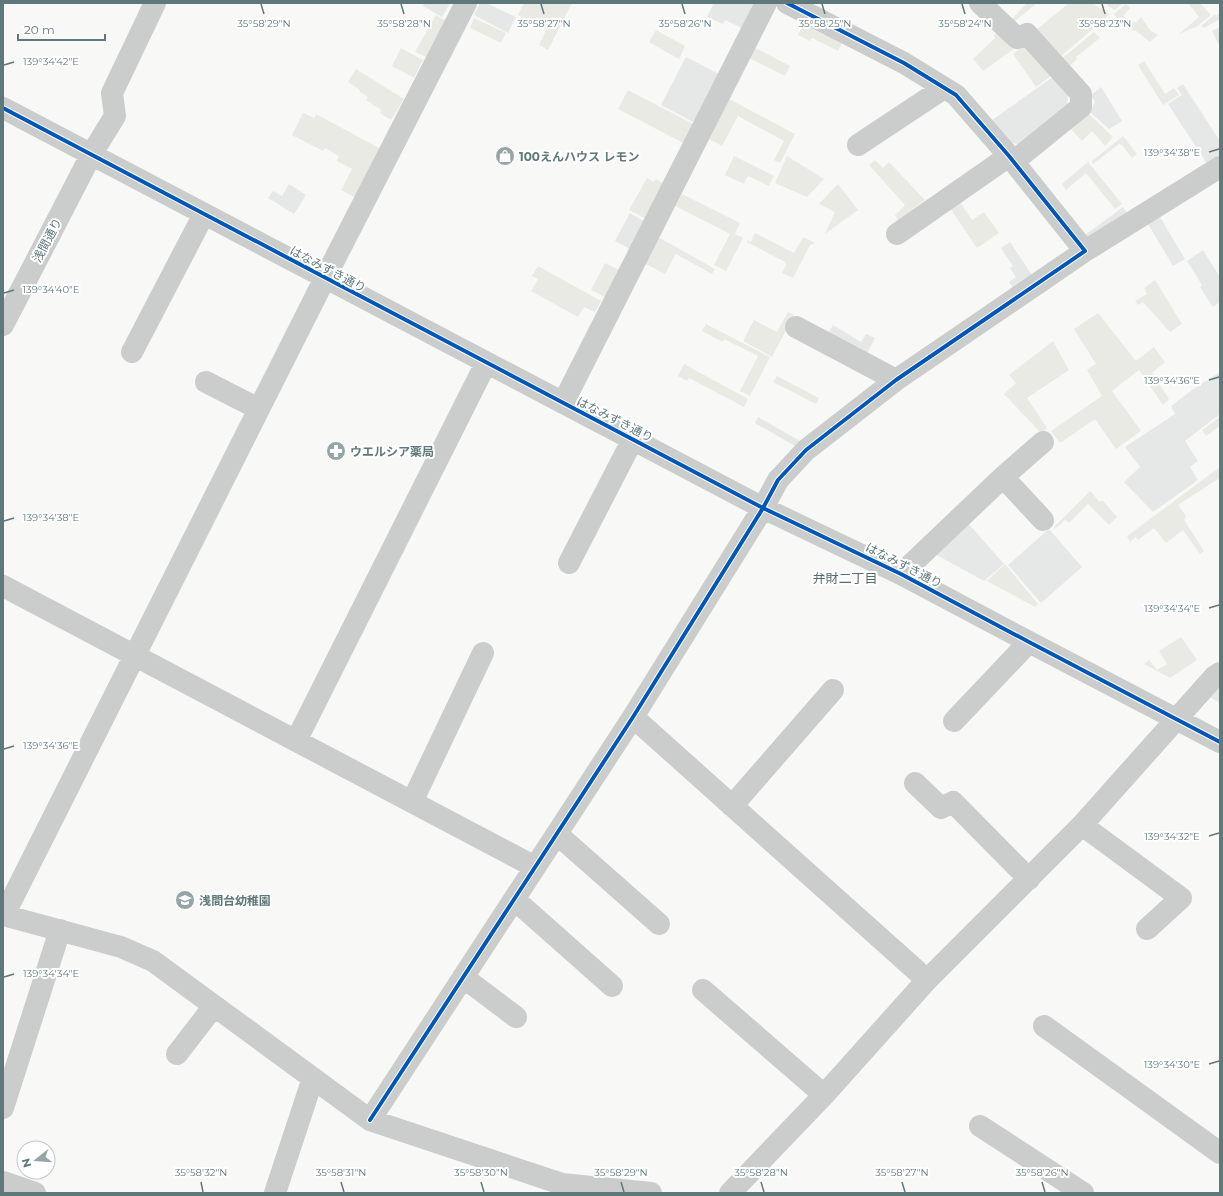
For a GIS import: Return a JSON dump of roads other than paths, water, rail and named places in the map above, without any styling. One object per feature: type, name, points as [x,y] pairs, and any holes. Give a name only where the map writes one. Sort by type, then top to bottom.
[{"type":"street","name":"浅間通り","points":[[3,325],[91,155],[115,116],[112,93],[155,3]]},
{"type":"street","points":[[466,3],[325,278],[4,915],[121,947],[153,961],[370,1120],[562,1184],[651,1193]]},
{"type":"street","points":[[563,403],[766,3]]},
{"type":"street","points":[[787,3],[904,63],[956,95],[1011,159],[1085,251]]},
{"type":"street","points":[[897,234],[1011,159],[1081,107],[1080,94],[1027,34],[1017,38],[980,3]]},
{"type":"street","points":[[858,145],[944,88]]},
{"type":"street","name":"はなみずき通り","points":[[3,108],[763,508],[901,574],[1220,742]]},
{"type":"street","points":[[370,1120],[633,717],[763,508],[778,480],[806,450],[896,380],[1085,251],[1220,167]]},
{"type":"street","points":[[132,352],[204,214]]},
{"type":"street","points":[[796,327],[896,380]]},
{"type":"street","points":[[296,741],[486,363]]},
{"type":"street","points":[[206,382],[259,409]]},
{"type":"street","points":[[569,563],[633,439]]},
{"type":"street","points":[[901,574],[1003,476],[1043,442]]},
{"type":"street","points":[[1003,476],[1043,520]]},
{"type":"street","points":[[3,586],[535,867]]},
{"type":"street","points":[[954,721],[1029,642]]},
{"type":"street","points":[[412,802],[483,653]]},
{"type":"street","points":[[730,1193],[824,1095],[928,980],[1082,825],[1176,718],[1214,677],[1220,673]]},
{"type":"street","points":[[732,806],[833,690]]},
{"type":"street","points":[[633,717],[928,980]]},
{"type":"street","points":[[915,783],[941,808],[953,802],[1029,878]]},
{"type":"street","points":[[1082,825],[1181,898],[1147,929]]},
{"type":"street","points":[[557,834],[660,924]]},
{"type":"street","points":[[514,899],[612,986]]},
{"type":"street","points":[[3,1108],[60,930]]},
{"type":"street","points":[[463,977],[516,1018]]},
{"type":"street","points":[[703,990],[824,1095]]},
{"type":"street","points":[[177,1054],[214,1006]]},
{"type":"street","points":[[1044,1026],[1220,1153]]},
{"type":"street","points":[[275,1193],[313,1078]]},
{"type":"street","points":[[980,1126],[1083,1193]]},
{"type":"street","points":[[3,1182],[35,1193]]},
{"type":"place","name":"100えんハウス レモン","points":[[505,156]]},
{"type":"place","name":"ウエルシア薬局","points":[[336,451]]},
{"type":"place","name":"浅間台幼稚園","points":[[185,900]]},
{"type":"district","name":"弁財二丁目","points":[[845,578]]}]
